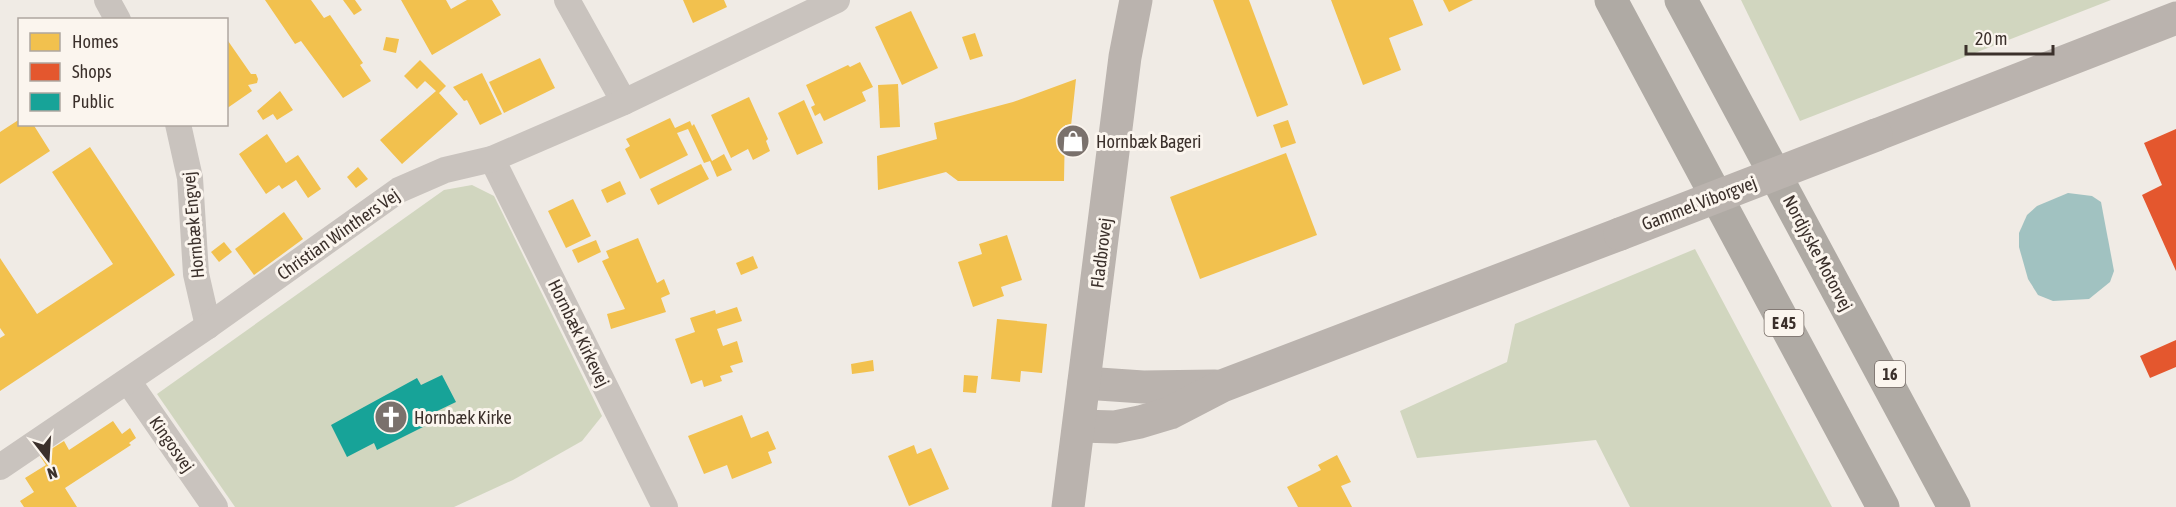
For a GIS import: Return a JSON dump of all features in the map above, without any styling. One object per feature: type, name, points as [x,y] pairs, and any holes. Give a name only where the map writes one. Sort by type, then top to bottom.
[{"type":"highway","name":"E 45","points":[[1611,0],[1883,507]]},
{"type":"highway","name":"Nordjyske Motorvej","points":[[1681,0],[1954,507]]},
{"type":"highway","points":[[1686,139],[1859,507]]},
{"type":"highway","name":"16","points":[[1811,240],[1969,507]]},
{"type":"main road","name":"Fladbrovej","points":[[1068,507],[1125,57],[1136,0]]},
{"type":"main road","name":"Gammel Viborgvej","points":[[1078,426],[1115,427],[1170,413],[1222,386],[2176,18]]},
{"type":"main road","name":"Gammel Viborgvej","points":[[1084,383],[1143,387],[1222,386]]},
{"type":"street","points":[[107,0],[117,18]]},
{"type":"street","points":[[567,0],[624,102]]},
{"type":"street","name":"Christian Winthers Vej","points":[[0,467],[208,326],[399,190],[445,170],[492,159],[624,102],[837,0]]},
{"type":"street","name":"Hornbæk Engvej","points":[[178,126],[190,178],[196,274],[208,326]]},
{"type":"street","name":"Hornbæk Kirkevej","points":[[492,159],[665,507]]},
{"type":"street","name":"Kingosvej","points":[[128,381],[215,507]]},
{"type":"green space","points":[[1741,0],[2111,0],[1800,121]]},
{"type":"green space","points":[[472,185],[494,196],[602,416],[582,441],[513,480],[454,507],[235,507],[157,394],[444,190]]},
{"type":"green space","points":[[1695,249],[1832,507],[1630,507],[1596,440],[1417,458],[1400,411],[1507,362],[1515,324]]},
{"type":"water","points":[[2068,193],[2092,196],[2101,202],[2114,271],[2110,282],[2089,299],[2053,301],[2038,295],[2028,279],[2019,247],[2019,233],[2027,215],[2037,206]]},
{"type":"building: Homes","points":[[265,0],[311,0],[324,18],[330,15],[363,63],[360,65],[371,81],[343,98],[301,41],[295,44]]},
{"type":"building: Homes","points":[[343,0],[355,0],[362,10],[354,15]]},
{"type":"building: Homes","points":[[401,0],[446,0],[451,9],[467,0],[492,0],[501,15],[432,55]]},
{"type":"building: Homes","points":[[683,0],[724,0],[727,7],[693,23]]},
{"type":"building: Homes","points":[[1213,0],[1249,0],[1288,105],[1257,117]]},
{"type":"building: Homes","points":[[1331,0],[1413,0],[1423,25],[1389,38],[1401,70],[1363,85]]},
{"type":"building: Homes","points":[[1443,0],[1473,0],[1449,12]]},
{"type":"building: Homes","points":[[911,11],[938,68],[902,85],[875,27]]},
{"type":"building: Homes","points":[[975,33],[983,56],[970,60],[962,37]]},
{"type":"building: Homes","points":[[386,37],[399,39],[396,53],[383,50]]},
{"type":"building: Homes","points":[[228,41],[251,74],[256,74],[257,83],[248,85],[252,91],[228,108]]},
{"type":"building: Homes","points":[[540,58],[555,88],[504,113],[489,82]]},
{"type":"building: Homes","points":[[420,60],[446,86],[439,93],[458,114],[402,164],[380,140],[436,91],[425,81],[417,89],[404,76]]},
{"type":"building: Homes","points":[[860,62],[873,87],[862,92],[866,101],[824,121],[820,113],[815,116],[811,107],[815,105],[806,85],[848,65],[850,67]]},
{"type":"building: Homes","points":[[482,73],[502,114],[480,125],[467,100],[464,101],[453,87]]},
{"type":"building: Homes","points":[[1076,79],[1071,126],[1065,125],[1064,181],[958,181],[946,172],[878,190],[877,156],[937,139],[934,123],[1013,102]]},
{"type":"building: Homes","points":[[898,84],[900,127],[880,128],[878,85]]},
{"type":"building: Homes","points":[[280,91],[293,110],[277,120],[273,114],[263,120],[257,111]]},
{"type":"building: Homes","points":[[749,97],[768,139],[766,141],[770,151],[753,160],[748,149],[731,158],[711,115]]},
{"type":"building: Homes","points":[[804,100],[823,143],[797,155],[778,113]]},
{"type":"building: Homes","points":[[670,118],[675,128],[690,121],[692,126],[694,124],[712,161],[724,154],[732,170],[717,177],[710,161],[704,163],[688,129],[677,133],[688,155],[640,179],[625,149],[630,146],[626,139]]},
{"type":"building: Homes","points":[[18,120],[18,126],[34,126],[50,151],[0,184],[0,132]]},
{"type":"building: Homes","points":[[1288,120],[1296,143],[1281,148],[1273,125]]},
{"type":"building: Homes","points":[[267,134],[286,163],[298,155],[321,189],[308,198],[296,180],[282,189],[279,185],[266,194],[239,154]]},
{"type":"building: Homes","points":[[90,147],[175,275],[0,391],[0,338],[5,335],[0,328],[0,258],[37,314],[113,264],[52,172]]},
{"type":"building: Homes","points":[[1286,153],[1317,235],[1200,279],[1170,197]]},
{"type":"building: Homes","points":[[701,164],[709,179],[658,205],[650,189]]},
{"type":"building: Homes","points":[[358,167],[368,179],[356,188],[347,177]]},
{"type":"building: Homes","points":[[620,181],[626,194],[607,203],[601,190]]},
{"type":"building: Homes","points":[[573,199],[591,236],[566,248],[548,211]]},
{"type":"building: Homes","points":[[284,212],[303,239],[254,275],[235,249]]},
{"type":"building: Homes","points":[[1007,235],[1022,280],[1001,287],[1004,296],[973,307],[958,262],[982,254],[979,244]]},
{"type":"building: Homes","points":[[638,238],[657,283],[664,279],[670,294],[661,298],[666,312],[611,329],[607,314],[625,309],[602,261],[609,258],[606,251]]},
{"type":"building: Homes","points":[[596,240],[601,252],[578,263],[572,250]]},
{"type":"building: Homes","points":[[224,242],[232,252],[219,262],[211,252]]},
{"type":"building: Homes","points":[[753,256],[758,268],[741,275],[736,263]]},
{"type":"building: Homes","points":[[737,307],[742,321],[717,329],[723,346],[737,341],[743,362],[730,366],[733,372],[720,376],[722,381],[704,387],[702,380],[691,384],[675,339],[695,332],[690,318],[715,310],[716,314]]},
{"type":"building: Homes","points":[[997,319],[1047,324],[1042,373],[1021,371],[1020,382],[991,379]]},
{"type":"building: Homes","points":[[873,360],[874,371],[852,374],[851,364]]},
{"type":"building: Homes","points":[[964,375],[978,376],[976,393],[963,392]]},
{"type":"building: Homes","points":[[742,415],[751,438],[768,431],[776,449],[768,452],[772,463],[732,479],[727,465],[704,474],[688,436]]},
{"type":"building: Homes","points":[[113,421],[122,434],[130,428],[136,438],[129,443],[131,445],[65,488],[77,507],[24,507],[20,501],[34,492],[25,478],[46,465],[40,456],[64,441],[69,450]]},
{"type":"building: Homes","points":[[914,445],[917,454],[931,448],[949,489],[909,506],[888,456]]},
{"type":"building: Homes","points":[[1337,455],[1351,482],[1341,486],[1352,507],[1298,507],[1287,487],[1321,470],[1318,465]]},
{"type":"building: Shops","points":[[2176,129],[2176,271],[2142,195],[2162,185],[2144,143]]},
{"type":"building: Shops","points":[[2176,340],[2176,367],[2150,378],[2140,356]]},
{"type":"building: Public","name":"Hornbæk Kirke","points":[[442,375],[456,402],[433,413],[437,420],[377,450],[374,443],[347,457],[331,425],[417,378],[421,385]]},
{"type":"place","name":"Hornbæk Bageri","points":[[1073,141]]},
{"type":"place","name":"Hornbæk Kirke","points":[[391,417]]}]
